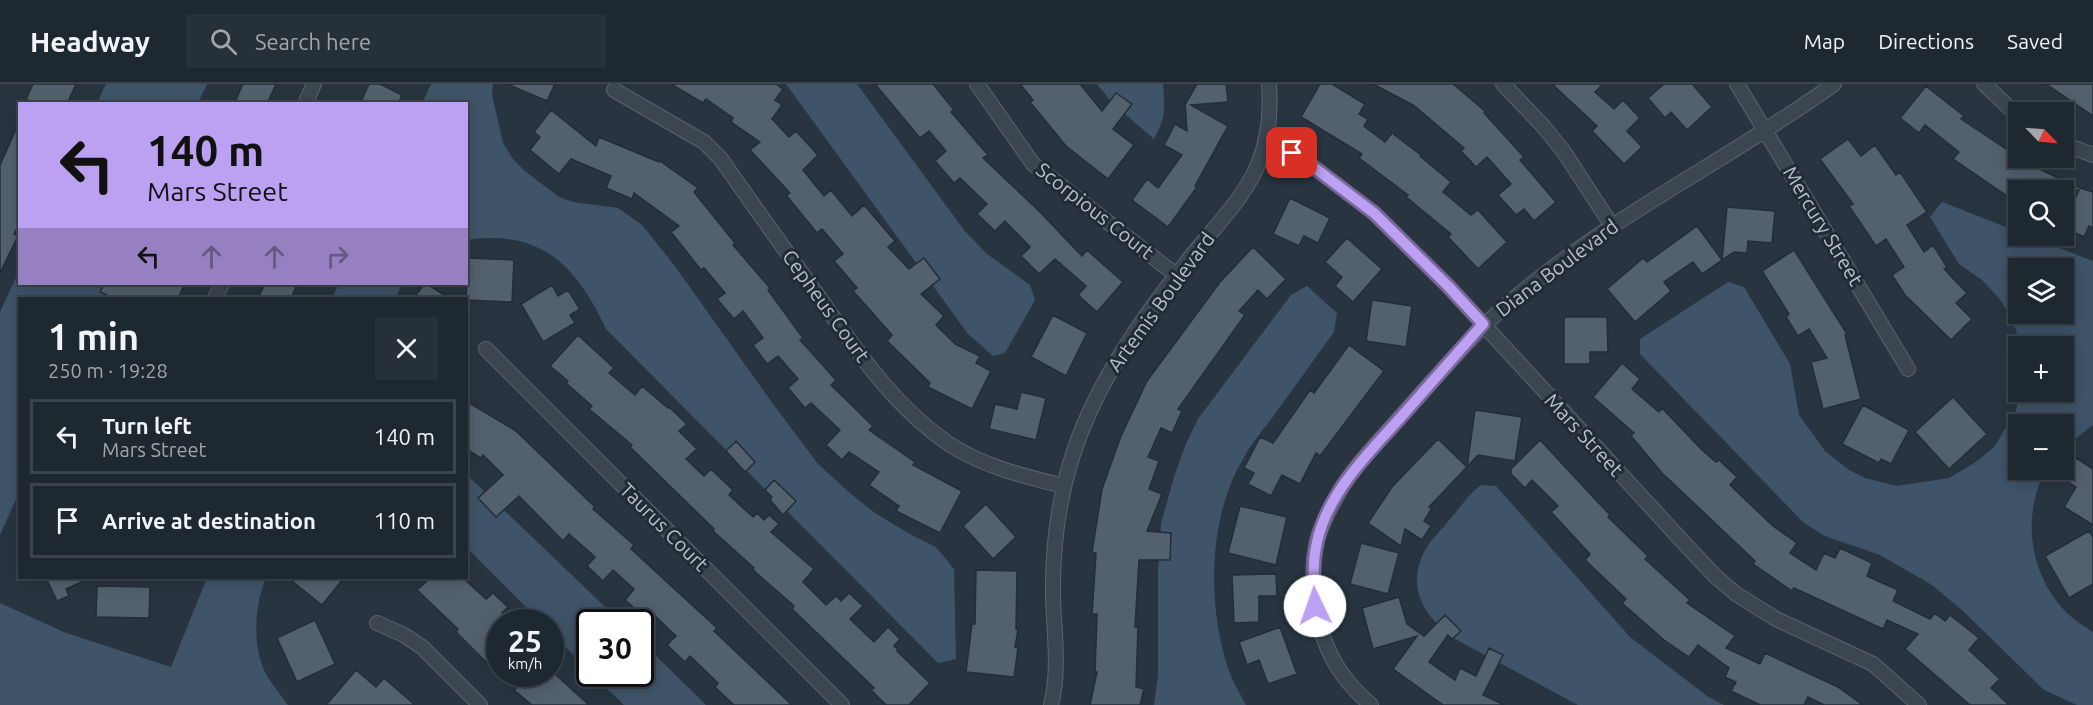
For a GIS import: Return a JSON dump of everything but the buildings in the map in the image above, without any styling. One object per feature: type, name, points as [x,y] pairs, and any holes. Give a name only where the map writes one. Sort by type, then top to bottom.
[{"type":"street","points":[[306,102],[314,84]]},
{"type":"street","name":"Scorpious Court","points":[[977,84],[1033,164],[1176,275]]},
{"type":"street","name":"Artemis Boulevard","points":[[1051,705],[1056,678],[1053,558],[1064,486],[1078,440],[1103,384],[1125,346],[1176,275],[1245,189],[1257,168],[1265,141],[1270,97],[1269,84]]},
{"type":"street","points":[[1503,84],[1544,126],[1612,226]]},
{"type":"street","name":"Mercury Street","points":[[1737,84],[1908,369]]},
{"type":"street","name":"Diana Boulevard","points":[[1371,705],[1345,678],[1327,646],[1315,606],[1317,542],[1325,518],[1338,494],[1358,466],[1483,324],[1523,290],[1612,226],[1766,131],[1834,84]]},
{"type":"street","points":[[1984,84],[2008,107]]},
{"type":"street","name":"Cepheus Court","points":[[614,90],[704,142],[721,159],[861,357],[888,390],[919,420],[950,444],[969,455],[1038,480],[1064,486]]},
{"type":"street","name":"Mars Street","points":[[1265,141],[1303,159],[1374,213],[1449,287],[1722,582],[1761,611],[1873,664],[1919,705]]},
{"type":"street","points":[[2074,148],[2093,155]]},
{"type":"street","name":"Taurus Court","points":[[486,349],[842,705]]},
{"type":"street","points":[[377,623],[404,635],[422,647],[480,705]]},
{"type":"water","points":[[106,84],[207,84],[198,102],[97,102]]},
{"type":"water","points":[[431,84],[493,84],[492,95],[503,143],[513,159],[526,172],[559,197],[573,202],[618,208],[642,225],[674,265],[818,464],[875,513],[936,547],[954,569],[956,659],[938,663],[606,329],[595,307],[569,270],[536,247],[516,240],[493,238],[468,240],[468,102],[423,102]]},
{"type":"water","points":[[786,84],[857,84],[964,230],[987,254],[1030,285],[1035,300],[1005,353],[993,356],[968,334]]},
{"type":"water","points":[[1097,84],[1163,84],[1164,113],[1154,139],[1112,103]]},
{"type":"water","points":[[1942,202],[2008,228],[2008,246],[2054,246],[2093,261],[2093,425],[2074,440],[2074,414],[2014,414],[2018,402],[2074,402],[2074,336],[2018,336],[2014,324],[2074,324],[2074,258],[2008,258],[2008,313],[1999,298],[1982,280],[1959,264],[1930,217]]},
{"type":"water","points":[[18,273],[18,285],[115,285],[109,297],[18,297],[18,495],[0,535],[0,312]]},
{"type":"water","points":[[1728,282],[1744,287],[1790,364],[1799,415],[1825,451],[1849,470],[1865,478],[1897,486],[1949,478],[1976,462],[1994,447],[2008,424],[2008,480],[2042,480],[2033,506],[2033,544],[2037,563],[2054,598],[2070,616],[2093,632],[2093,705],[2077,705],[2044,690],[1962,610],[1932,585],[1880,555],[1825,536],[1804,523],[1640,354],[1640,339]]},
{"type":"water","points":[[338,285],[402,285],[396,297],[332,297]]},
{"type":"water","points":[[1307,286],[1337,313],[1334,332],[1246,453],[1231,482],[1217,534],[1214,589],[1221,643],[1228,668],[1246,705],[1154,705],[1158,675],[1158,570],[1161,524],[1185,446],[1198,419],[1291,295]]},
{"type":"water","points":[[468,476],[607,609],[576,609],[576,658],[564,645],[564,609],[528,609],[468,549]]},
{"type":"water","points":[[1481,485],[1496,486],[1630,637],[1707,696],[1724,705],[1578,705],[1444,631],[1427,612],[1422,602],[1417,578],[1419,566],[1429,543]]},
{"type":"water","points":[[207,579],[266,579],[259,599],[256,623],[260,659],[264,670],[288,705],[0,705],[0,603],[66,633],[171,667]]},
{"type":"water","points":[[654,654],[706,705],[624,705],[605,687],[654,687]]},
{"type":"route","points":[[1292,153],[1374,213],[1483,324],[1358,466],[1338,494],[1325,518],[1317,542],[1314,564],[1315,606]]}]
